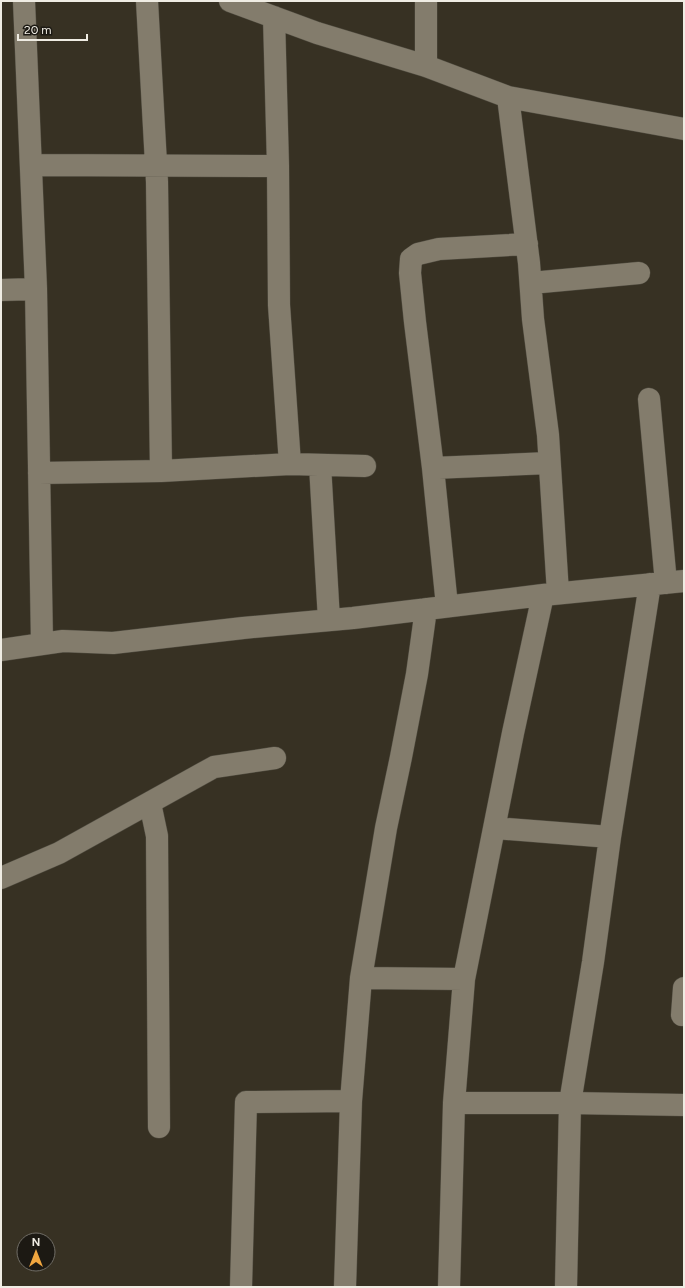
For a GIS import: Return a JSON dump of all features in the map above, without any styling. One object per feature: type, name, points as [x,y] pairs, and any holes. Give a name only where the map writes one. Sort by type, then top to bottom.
[{"type":"street","points":[[24,1],[36,289],[42,643]]},
{"type":"street","points":[[147,1],[156,166],[161,471]]},
{"type":"street","points":[[230,1],[317,33],[426,66],[508,97],[684,129]]},
{"type":"street","points":[[426,1],[426,66]]},
{"type":"street","points":[[274,17],[278,166],[279,305],[290,464]]},
{"type":"street","points":[[449,1287],[454,1103],[464,979],[514,733],[551,594],[548,435],[533,319],[527,244],[508,97]]},
{"type":"street","points":[[31,165],[278,166]]},
{"type":"street","points":[[345,1287],[351,1101],[361,978],[386,828],[417,674],[437,608],[433,468],[415,322],[410,259],[418,254],[439,249],[527,244]]},
{"type":"street","points":[[531,283],[639,273]]},
{"type":"street","points":[[1,290],[36,289]]},
{"type":"street","points":[[566,1287],[570,1103],[593,962],[610,837],[667,583],[649,398]]},
{"type":"street","points":[[433,468],[549,463]]},
{"type":"street","points":[[39,473],[161,471],[290,464],[365,466]]},
{"type":"street","points":[[320,465],[329,620]]},
{"type":"street","points":[[1,650],[63,641],[113,643],[437,608],[551,594],[667,583]]},
{"type":"street","points":[[1,878],[60,854],[214,767],[275,758]]},
{"type":"street","points":[[150,803],[157,836],[159,1127]]},
{"type":"street","points":[[495,828],[610,837]]},
{"type":"street","points":[[361,978],[464,979]]},
{"type":"street","points":[[682,1015],[684,988]]},
{"type":"street","points":[[241,1287],[246,1102],[351,1101]]},
{"type":"street","points":[[454,1103],[684,1105]]}]
